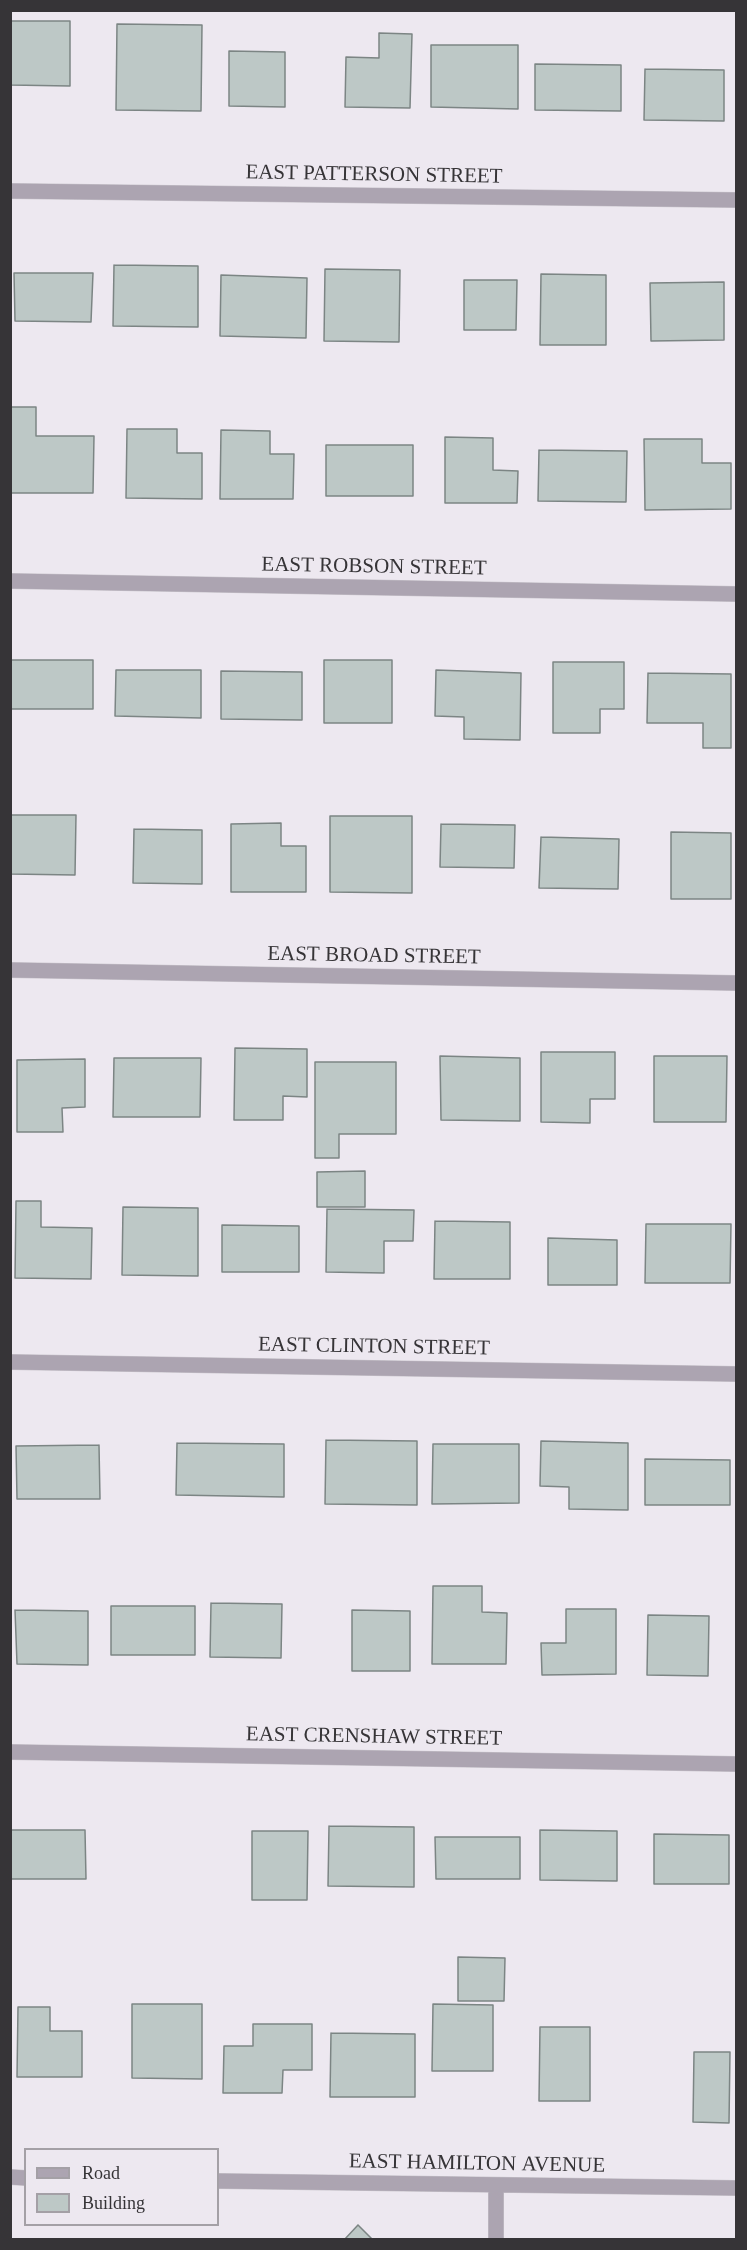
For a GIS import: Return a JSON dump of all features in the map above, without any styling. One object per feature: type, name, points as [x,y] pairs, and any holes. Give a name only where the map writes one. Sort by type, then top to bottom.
[{"type":"street","name":"EAST PATTERSON STREET","points":[[10,191],[736,200]]},
{"type":"street","name":"EAST ROBSON STREET","points":[[10,581],[736,594]]},
{"type":"street","name":"EAST BROAD STREET","points":[[10,970],[736,983]]},
{"type":"street","name":"EAST CLINTON STREET","points":[[10,1362],[736,1374]]},
{"type":"street","name":"EAST CRENSHAW STREET","points":[[10,1752],[736,1764]]},
{"type":"street","name":"EAST HAMILTON AVENUE","points":[[219,2181],[736,2188]]},
{"type":"street","points":[[496,2186],[496,2240]]},
{"type":"building","points":[[10,21],[70,21],[70,86],[10,85]]},
{"type":"building","points":[[117,24],[202,25],[201,111],[116,110]]},
{"type":"building","points":[[379,33],[412,34],[410,108],[345,107],[346,57],[379,58]]},
{"type":"building","points":[[431,45],[518,45],[518,109],[431,107]]},
{"type":"building","points":[[229,51],[285,52],[285,107],[229,106]]},
{"type":"building","points":[[535,64],[621,65],[621,111],[535,110]]},
{"type":"building","points":[[645,69],[724,70],[724,121],[644,120]]},
{"type":"building","points":[[114,265],[198,266],[198,327],[113,326]]},
{"type":"building","points":[[325,269],[400,270],[399,342],[324,341]]},
{"type":"building","points":[[14,273],[93,273],[91,322],[15,321]]},
{"type":"building","points":[[541,274],[606,275],[606,345],[540,345]]},
{"type":"building","points":[[221,275],[307,278],[306,338],[220,336]]},
{"type":"building","points":[[464,280],[517,280],[516,330],[464,330]]},
{"type":"building","points":[[724,282],[724,340],[651,341],[650,283]]},
{"type":"building","points":[[10,407],[36,407],[36,436],[94,436],[93,493],[10,493]]},
{"type":"building","points":[[127,429],[177,429],[177,453],[202,453],[202,499],[126,498]]},
{"type":"building","points":[[221,430],[270,431],[270,454],[294,454],[293,499],[220,499]]},
{"type":"building","points":[[445,437],[493,438],[493,470],[518,471],[517,503],[445,503]]},
{"type":"building","points":[[644,439],[702,439],[702,463],[731,463],[731,509],[645,510]]},
{"type":"building","points":[[326,445],[413,445],[413,496],[326,496]]},
{"type":"building","points":[[539,450],[627,451],[626,502],[538,501]]},
{"type":"building","points":[[10,660],[93,660],[93,709],[10,709]]},
{"type":"building","points":[[324,660],[392,660],[392,723],[324,723]]},
{"type":"building","points":[[553,662],[624,662],[624,709],[600,709],[600,733],[553,733]]},
{"type":"building","points":[[116,670],[201,670],[201,718],[115,716]]},
{"type":"building","points":[[436,670],[521,673],[520,740],[464,739],[464,717],[435,716]]},
{"type":"building","points":[[221,671],[302,672],[302,720],[221,719]]},
{"type":"building","points":[[648,673],[731,674],[731,748],[703,748],[703,723],[647,723]]},
{"type":"building","points":[[10,815],[76,815],[75,875],[10,874]]},
{"type":"building","points":[[330,816],[412,816],[412,893],[330,892]]},
{"type":"building","points":[[281,823],[281,846],[306,846],[306,892],[231,892],[231,824]]},
{"type":"building","points":[[441,824],[515,825],[514,868],[440,867]]},
{"type":"building","points":[[134,829],[202,830],[202,884],[133,883]]},
{"type":"building","points":[[671,832],[731,833],[731,899],[671,899]]},
{"type":"building","points":[[541,837],[619,839],[618,889],[539,888]]},
{"type":"building","points":[[235,1048],[307,1049],[307,1097],[283,1096],[283,1120],[234,1120]]},
{"type":"building","points":[[541,1052],[615,1052],[615,1099],[590,1099],[590,1123],[541,1122]]},
{"type":"building","points":[[440,1056],[520,1058],[520,1121],[441,1120]]},
{"type":"building","points":[[654,1056],[727,1056],[726,1122],[654,1122]]},
{"type":"building","points":[[114,1058],[201,1058],[200,1117],[113,1117]]},
{"type":"building","points":[[85,1059],[85,1107],[62,1108],[63,1132],[17,1132],[17,1060]]},
{"type":"building","points":[[315,1062],[396,1062],[396,1134],[339,1134],[339,1158],[315,1158]]},
{"type":"building","points":[[365,1171],[365,1207],[317,1207],[317,1172]]},
{"type":"building","points":[[16,1201],[41,1201],[41,1227],[92,1228],[91,1279],[15,1278]]},
{"type":"building","points":[[123,1207],[198,1208],[198,1276],[122,1275]]},
{"type":"building","points":[[327,1209],[414,1210],[413,1241],[384,1241],[384,1273],[326,1272]]},
{"type":"building","points":[[435,1221],[510,1222],[510,1279],[434,1279]]},
{"type":"building","points":[[646,1224],[731,1224],[730,1283],[645,1283]]},
{"type":"building","points":[[222,1225],[299,1226],[299,1272],[222,1272]]},
{"type":"building","points":[[548,1238],[617,1240],[617,1285],[548,1285]]},
{"type":"building","points":[[326,1440],[417,1441],[417,1505],[325,1504]]},
{"type":"building","points":[[541,1441],[628,1443],[628,1510],[569,1509],[569,1487],[540,1486]]},
{"type":"building","points":[[177,1443],[284,1444],[284,1497],[176,1495]]},
{"type":"building","points":[[433,1444],[519,1444],[519,1503],[432,1504]]},
{"type":"building","points":[[99,1445],[100,1499],[17,1499],[16,1446]]},
{"type":"building","points":[[645,1459],[730,1460],[730,1505],[645,1505]]},
{"type":"building","points":[[433,1586],[482,1586],[482,1612],[507,1613],[506,1664],[432,1664]]},
{"type":"building","points":[[211,1603],[282,1604],[281,1658],[210,1657]]},
{"type":"building","points":[[111,1606],[195,1606],[195,1655],[111,1655]]},
{"type":"building","points":[[566,1609],[616,1609],[616,1674],[542,1675],[541,1643],[566,1643]]},
{"type":"building","points":[[15,1610],[88,1611],[88,1665],[17,1664]]},
{"type":"building","points":[[352,1610],[410,1611],[410,1671],[352,1671]]},
{"type":"building","points":[[648,1615],[709,1616],[708,1676],[647,1675]]},
{"type":"building","points":[[329,1826],[414,1827],[414,1887],[328,1886]]},
{"type":"building","points":[[10,1830],[85,1830],[86,1879],[10,1879]]},
{"type":"building","points":[[540,1830],[617,1831],[617,1881],[540,1880]]},
{"type":"building","points":[[252,1831],[308,1831],[307,1900],[252,1900]]},
{"type":"building","points":[[654,1834],[729,1835],[729,1884],[654,1884]]},
{"type":"building","points":[[435,1837],[520,1837],[520,1879],[436,1879]]},
{"type":"building","points":[[458,1957],[505,1958],[504,2001],[458,2001]]},
{"type":"building","points":[[132,2004],[202,2004],[202,2079],[132,2078]]},
{"type":"building","points":[[433,2004],[493,2005],[493,2071],[432,2071]]},
{"type":"building","points":[[18,2007],[50,2007],[50,2031],[82,2031],[82,2077],[17,2077]]},
{"type":"building","points":[[253,2024],[312,2024],[312,2070],[283,2070],[282,2093],[223,2093],[224,2046],[253,2046]]},
{"type":"building","points":[[540,2027],[590,2027],[590,2101],[539,2101]]},
{"type":"building","points":[[331,2033],[415,2034],[415,2097],[330,2097]]},
{"type":"building","points":[[694,2052],[730,2052],[729,2123],[693,2122]]},
{"type":"building","points":[[358,2225],[373,2240],[344,2240]]}]
